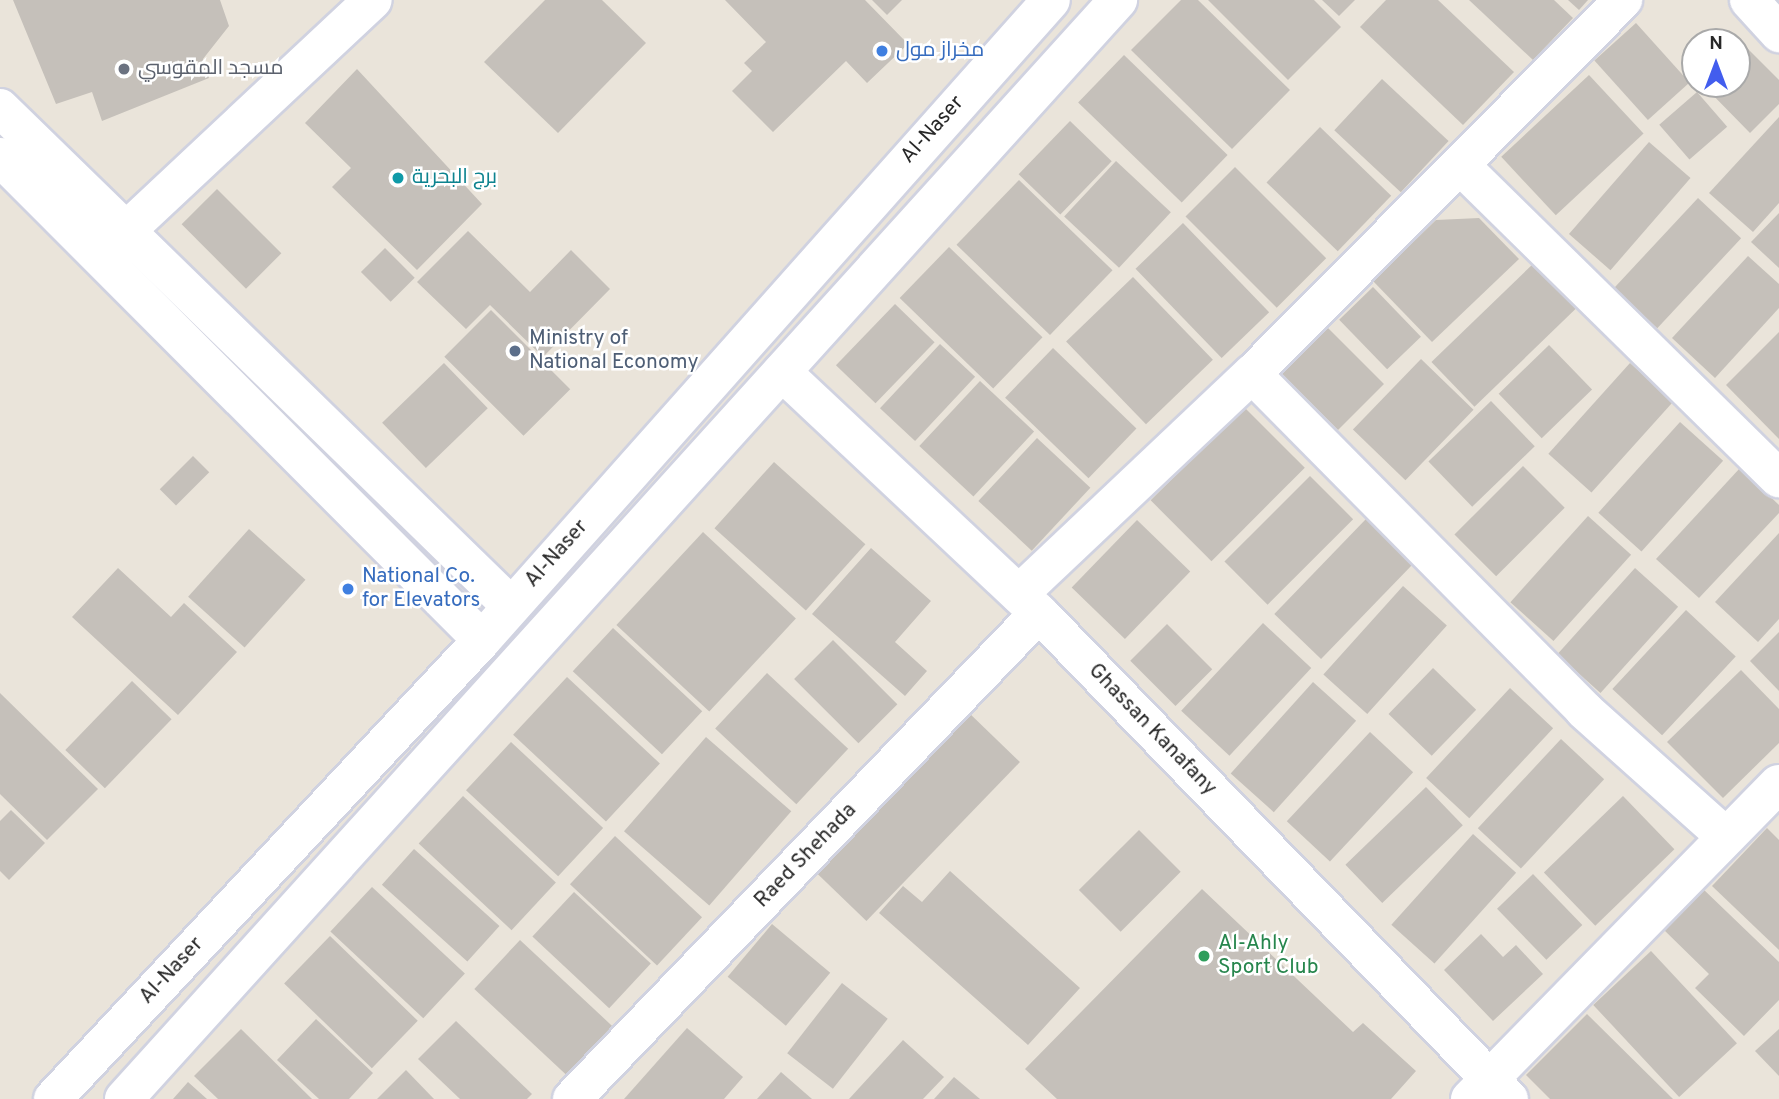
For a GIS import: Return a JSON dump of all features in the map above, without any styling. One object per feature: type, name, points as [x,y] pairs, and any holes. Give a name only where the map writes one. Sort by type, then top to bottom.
[{"type":"street","points":[[128,229],[373,0]]},
{"type":"street","name":"Al-Naser","points":[[53,1099],[482,640],[1051,0]]},
{"type":"street","name":"Al-Naser","points":[[124,1099],[1118,0]]},
{"type":"street","name":"Raed Shehada","points":[[572,1099],[1029,604],[1252,374],[1623,0]]},
{"type":"street","points":[[1749,0],[1779,33]]},
{"type":"street","points":[[0,108],[128,229],[511,606]]},
{"type":"street","points":[[0,157],[482,640]]},
{"type":"street","points":[[1460,165],[1779,478]]},
{"type":"street","name":"Ghassan Kanafany","points":[[782,372],[1029,604],[1490,1092]]},
{"type":"street","points":[[1252,374],[1584,710],[1725,836]]},
{"type":"street","points":[[1490,1092],[1725,836],[1779,784]]},
{"type":"building","name":"مسجد المقوسي","points":[[13,0],[220,0],[229,26],[203,59],[209,78],[102,121],[92,92],[56,104]]},
{"type":"building","points":[[545,0],[602,0],[646,43],[558,133],[484,62]]},
{"type":"building","points":[[725,0],[865,0],[908,44],[867,83],[846,61],[773,132],[732,91],[752,71],[744,63],[766,42]]},
{"type":"building","points":[[872,0],[902,0],[887,15]]},
{"type":"building","points":[[1181,0],[1198,0],[1290,90],[1232,149],[1131,50]]},
{"type":"building","points":[[1208,0],[1314,0],[1341,27],[1288,80]]},
{"type":"building","points":[[1322,0],[1355,0],[1339,16]]},
{"type":"building","points":[[1386,0],[1438,0],[1514,72],[1463,125],[1360,27]]},
{"type":"building","points":[[1469,0],[1554,0],[1573,18],[1533,60]]},
{"type":"building","points":[[1568,0],[1588,0],[1579,10]]},
{"type":"building","points":[[1636,23],[1681,73],[1681,90],[1648,120],[1594,60]]},
{"type":"building","points":[[1751,52],[1779,80],[1779,104],[1750,133],[1716,98],[1751,98]]},
{"type":"building","points":[[1124,55],[1228,155],[1182,203],[1078,102]]},
{"type":"building","name":"برج البحرية","points":[[357,69],[482,204],[417,270],[332,187],[351,168],[305,123]]},
{"type":"building","points":[[1589,75],[1644,134],[1556,215],[1501,157]]},
{"type":"building","points":[[1382,79],[1449,141],[1401,192],[1334,130]]},
{"type":"building","points":[[1690,98],[1702,98],[1727,127],[1689,160],[1659,125]]},
{"type":"building","points":[[1779,117],[1779,203],[1753,232],[1709,193]]},
{"type":"building","points":[[1070,121],[1112,161],[1060,215],[1019,174]]},
{"type":"building","points":[[1320,127],[1391,196],[1338,251],[1267,182]]},
{"type":"building","points":[[1649,142],[1691,178],[1610,270],[1569,234]]},
{"type":"building","points":[[1116,161],[1171,212],[1119,268],[1064,217]]},
{"type":"building","points":[[1235,167],[1326,258],[1277,308],[1186,216]]},
{"type":"building","points":[[1019,180],[1113,270],[1050,335],[956,245]]},
{"type":"building","points":[[217,189],[281,253],[246,289],[182,224]]},
{"type":"building","points":[[1698,198],[1741,238],[1657,328],[1614,288]]},
{"type":"building","points":[[1779,213],[1779,268],[1751,242]]},
{"type":"building","points":[[1479,218],[1519,259],[1432,342],[1373,281],[1436,220]]},
{"type":"building","points":[[1183,223],[1269,312],[1222,358],[1136,269]]},
{"type":"building","points":[[468,231],[530,292],[571,250],[610,289],[543,357],[490,305],[466,329],[417,282]]},
{"type":"building","points":[[949,247],[1043,337],[993,388],[900,298]]},
{"type":"building","points":[[385,248],[415,278],[391,302],[361,272]]},
{"type":"building","points":[[1748,256],[1779,284],[1779,308],[1715,378],[1672,338]]},
{"type":"building","points":[[1535,262],[1578,307],[1474,407],[1431,362]]},
{"type":"building","points":[[1133,277],[1213,360],[1146,424],[1066,342]]},
{"type":"building","points":[[1373,287],[1421,337],[1387,369],[1339,320]]},
{"type":"building","points":[[895,304],[935,342],[876,403],[836,365]]},
{"type":"building","points":[[491,310],[570,389],[524,436],[444,357]]},
{"type":"building","points":[[1326,326],[1384,384],[1338,430],[1280,372]]},
{"type":"building","points":[[1779,332],[1779,439],[1726,385]]},
{"type":"building","points":[[940,344],[975,377],[915,441],[880,408]]},
{"type":"building","points":[[1549,345],[1592,390],[1542,438],[1499,394]]},
{"type":"building","points":[[1053,348],[1136,429],[1089,478],[1005,398]]},
{"type":"building","points":[[1421,359],[1474,410],[1405,480],[1353,429]]},
{"type":"building","points":[[444,363],[488,408],[426,468],[382,423]]},
{"type":"building","points":[[1630,363],[1673,402],[1591,492],[1548,454]]},
{"type":"building","points":[[980,381],[1034,431],[973,497],[919,446]]},
{"type":"building","points":[[1491,401],[1535,446],[1472,507],[1428,461]]},
{"type":"building","points":[[1244,407],[1305,468],[1211,561],[1151,500]]},
{"type":"building","points":[[1680,422],[1723,461],[1641,551],[1598,513]]},
{"type":"building","points":[[1037,438],[1090,488],[1032,551],[978,501]]},
{"type":"building","points":[[193,456],[209,472],[176,505],[160,489]]},
{"type":"building","points":[[774,462],[865,544],[806,610],[714,528]]},
{"type":"building","points":[[1523,466],[1565,508],[1496,576],[1454,535]]},
{"type":"building","points":[[1740,468],[1779,505],[1779,513],[1699,598],[1656,559]]},
{"type":"building","points":[[1310,476],[1353,519],[1268,605],[1224,562]]},
{"type":"building","points":[[1588,516],[1631,555],[1553,641],[1510,602]]},
{"type":"building","points":[[1366,519],[1413,564],[1321,659],[1274,614]]},
{"type":"building","points":[[1137,520],[1190,571],[1125,639],[1072,588]]},
{"type":"building","points":[[249,529],[305,580],[245,647],[188,597]]},
{"type":"building","points":[[703,532],[796,619],[709,711],[616,625]]},
{"type":"building","points":[[1779,533],[1779,619],[1758,642],[1715,602]]},
{"type":"building","points":[[871,548],[931,601],[895,642],[927,671],[905,696],[812,614]]},
{"type":"building","points":[[118,568],[171,617],[184,603],[237,652],[178,715],[72,617]]},
{"type":"building","points":[[1635,568],[1678,607],[1600,693],[1557,654]]},
{"type":"building","points":[[1403,586],[1447,625],[1367,714],[1323,674]]},
{"type":"building","points":[[1686,610],[1736,656],[1662,735],[1612,689]]},
{"type":"building","points":[[1263,623],[1311,668],[1229,756],[1181,711]]},
{"type":"building","points":[[1167,624],[1212,669],[1175,706],[1130,661]]},
{"type":"building","points":[[613,628],[702,711],[662,754],[573,671]]},
{"type":"building","points":[[1779,632],[1779,691],[1750,661]]},
{"type":"building","points":[[833,640],[897,704],[858,743],[794,679]]},
{"type":"building","points":[[1433,668],[1476,710],[1432,756],[1389,714]]},
{"type":"building","points":[[1741,670],[1779,709],[1779,743],[1723,798],[1667,742]]},
{"type":"building","points":[[767,673],[848,749],[796,804],[715,729]]},
{"type":"building","points":[[567,677],[660,764],[606,821],[513,735]]},
{"type":"building","points":[[132,681],[172,719],[105,788],[65,750]]},
{"type":"building","points":[[1313,682],[1356,721],[1274,812],[1231,773]]},
{"type":"building","points":[[1510,688],[1553,728],[1469,818],[1426,778]]},
{"type":"building","points":[[0,693],[98,789],[47,840],[0,794]]},
{"type":"building","points":[[966,710],[1020,762],[866,921],[812,869]]},
{"type":"building","points":[[1370,732],[1413,772],[1330,861],[1287,821]]},
{"type":"building","points":[[706,737],[791,811],[709,905],[624,831]]},
{"type":"building","points":[[1561,739],[1604,779],[1521,868],[1478,828]]},
{"type":"building","points":[[511,742],[603,828],[558,876],[466,790]]},
{"type":"building","points":[[1426,787],[1463,825],[1382,903],[1345,865]]},
{"type":"building","points":[[463,796],[556,883],[512,930],[419,844]]},
{"type":"building","points":[[1623,796],[1674,849],[1595,926],[1544,872]]},
{"type":"building","points":[[11,810],[45,843],[9,880],[0,871],[0,821]]},
{"type":"building","points":[[1767,828],[1779,840],[1779,950],[1712,886]]},
{"type":"building","points":[[1139,830],[1181,872],[1121,932],[1079,890]]},
{"type":"building","points":[[1473,834],[1516,873],[1434,963],[1391,925]]},
{"type":"building","points":[[615,836],[702,917],[657,965],[570,884]]},
{"type":"building","points":[[414,849],[499,926],[467,962],[382,885]]},
{"type":"building","points":[[950,871],[1080,988],[1028,1045],[879,913],[903,886],[922,902]]},
{"type":"building","points":[[1533,874],[1582,925],[1546,960],[1497,909]]},
{"type":"building","points":[[372,887],[465,974],[423,1018],[330,932]]},
{"type":"building","points":[[1702,888],[1779,962],[1779,1000],[1744,1036],[1695,988],[1709,974],[1663,929]]},
{"type":"building","name":"Al-Ahly Sport Club","points":[[1202,889],[1353,1032],[1363,1023],[1416,1071],[1391,1099],[1057,1099],[1025,1069]]},
{"type":"building","points":[[574,892],[651,964],[609,1008],[532,937]]},
{"type":"building","points":[[772,924],[830,973],[786,1026],[728,977]]},
{"type":"building","points":[[1481,934],[1503,957],[1516,945],[1543,974],[1493,1021],[1444,970]]},
{"type":"building","points":[[330,936],[418,1021],[372,1068],[284,983]]},
{"type":"building","points":[[520,940],[612,1026],[566,1075],[474,989]]},
{"type":"building","points":[[1651,951],[1737,1043],[1679,1097],[1593,1005]]},
{"type":"building","points":[[842,983],[888,1019],[833,1089],[787,1053]]},
{"type":"building","points":[[1587,1014],[1673,1099],[1550,1099],[1526,1075]]},
{"type":"building","points":[[316,1019],[373,1073],[349,1099],[319,1099],[277,1060]]},
{"type":"building","points":[[456,1021],[532,1094],[527,1099],[460,1099],[418,1059]]},
{"type":"building","points":[[687,1028],[743,1077],[724,1099],[624,1099]]},
{"type":"building","points":[[241,1029],[312,1099],[218,1099],[194,1076]]},
{"type":"building","points":[[1779,1029],[1779,1076],[1755,1051]]},
{"type":"building","points":[[903,1040],[944,1077],[923,1099],[849,1099]]},
{"type":"building","points":[[406,1070],[434,1099],[377,1099]]},
{"type":"building","points":[[781,1072],[812,1099],[757,1099]]},
{"type":"building","points":[[954,1077],[980,1099],[934,1099]]},
{"type":"building","points":[[188,1082],[207,1099],[173,1099]]},
{"type":"place","name":"مخراز مول","points":[[882,51]]},
{"type":"place","name":"مسجد المقوسي","points":[[124,69]]},
{"type":"place","name":"برج البحرية","points":[[398,178]]},
{"type":"place","name":"Ministry of National Economy","points":[[515,351]]},
{"type":"place","name":"National Co. for Elevators","points":[[348,589]]},
{"type":"place","name":"Al-Ahly Sport Club","points":[[1204,956]]}]
